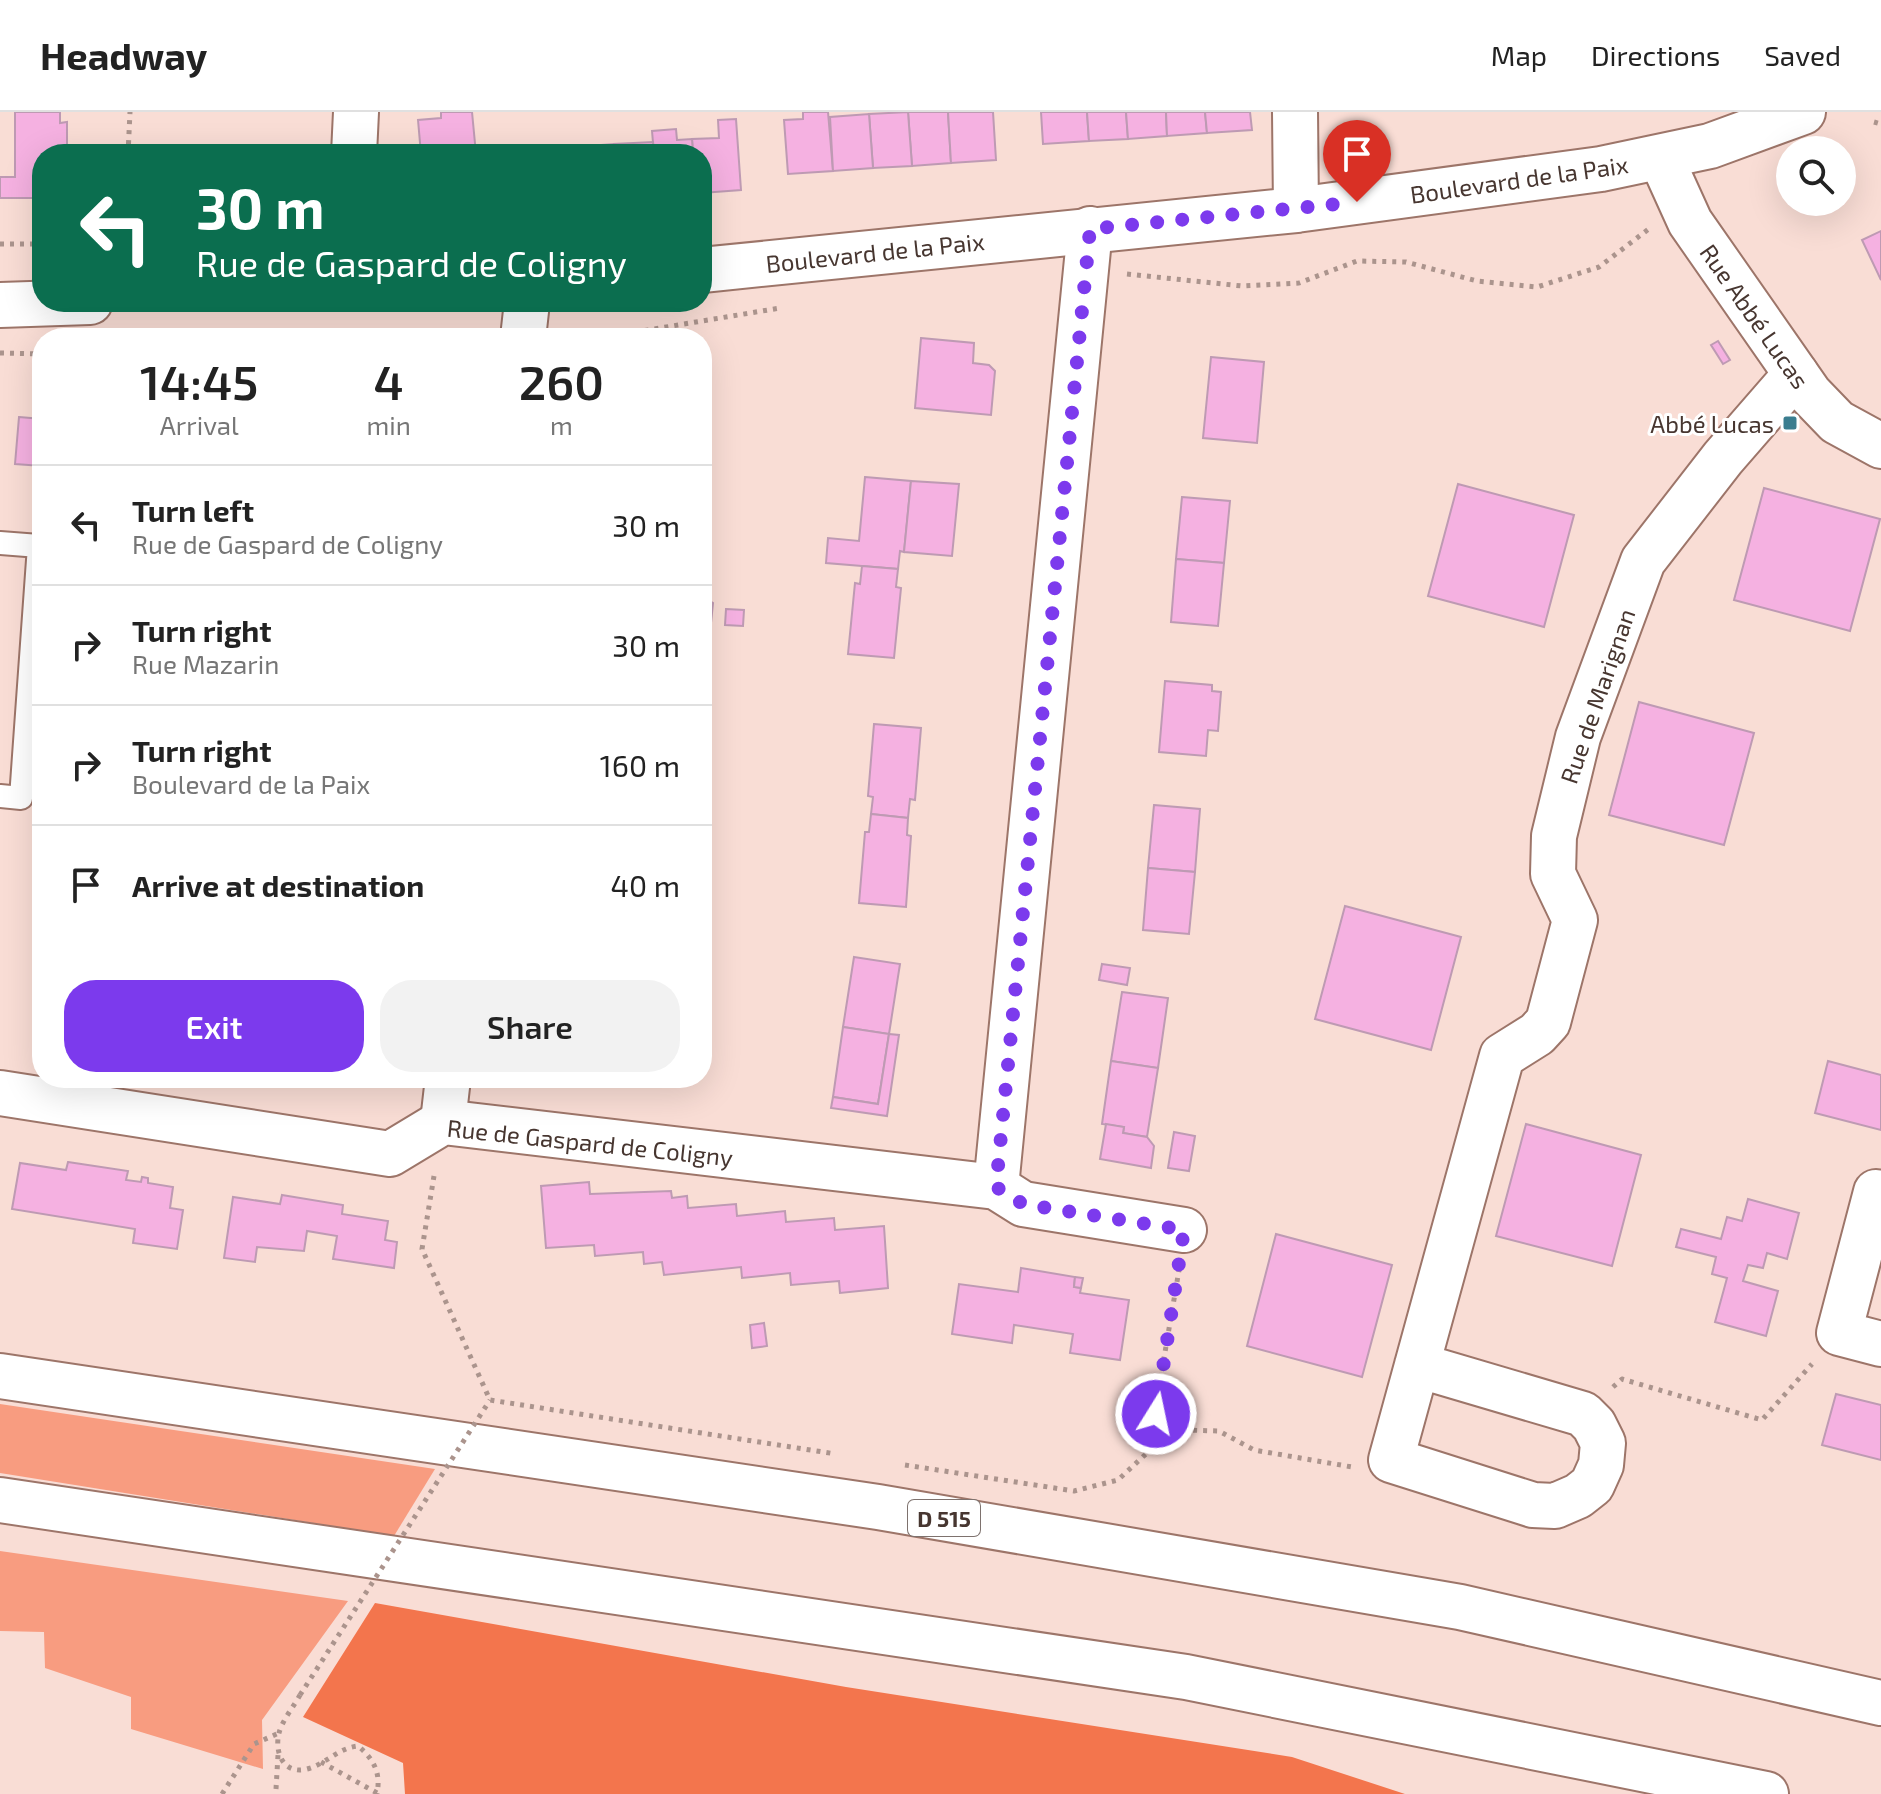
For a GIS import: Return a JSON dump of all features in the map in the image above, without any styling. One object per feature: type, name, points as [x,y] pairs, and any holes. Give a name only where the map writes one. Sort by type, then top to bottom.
[{"type":"main road","points":[[354,144],[356,112]]},
{"type":"main road","points":[[1295,112],[1296,210]]},
{"type":"main road","name":"Boulevard de la Paix","points":[[712,269],[1296,210],[1661,158],[1751,121],[1803,112]]},
{"type":"main road","name":"Rue Abbé Lucas","points":[[1661,158],[1690,222],[1796,374],[1837,422],[1881,446]]},
{"type":"main road","points":[[996,1187],[1090,229]]},
{"type":"main road","points":[[0,305],[32,304]]},
{"type":"main road","name":"Rue de Marignan","points":[[1391,1460],[1502,1056],[1537,1034],[1548,1022],[1575,920],[1553,874],[1554,836],[1578,737],[1643,561],[1723,458],[1796,374]]},
{"type":"main road","points":[[443,1122],[447,1088]]},
{"type":"main road","name":"Rue de Gaspard de Coligny","points":[[0,1093],[390,1154],[443,1122],[996,1187],[1023,1204],[1184,1230]]},
{"type":"main road","points":[[1881,1193],[1876,1192],[1839,1333],[1881,1344]]},
{"type":"main road","points":[[1391,1460],[1533,1505],[1555,1506],[1592,1485],[1601,1465],[1603,1443],[1583,1414],[1417,1365]]},
{"type":"main road","name":"D 515","points":[[0,1376],[878,1507],[1460,1607],[1881,1703]]},
{"type":"main road","points":[[0,1500],[1186,1677],[1413,1720],[1766,1794]]},
{"type":"lane","points":[[0,543],[32,545]]},
{"type":"lane","points":[[0,796],[21,798],[32,644]]},
{"type":"path","points":[[128,144],[130,112]]},
{"type":"path","points":[[0,244],[32,244]]},
{"type":"path","points":[[0,353],[32,354]]},
{"type":"path","points":[[443,1122],[422,1249],[490,1400]]},
{"type":"path","points":[[901,1464],[1074,1491],[1118,1480],[1148,1452],[1184,1230]]},
{"type":"path","points":[[1583,1414],[1622,1379],[1762,1420],[1839,1333]]},
{"type":"path","points":[[490,1400],[837,1454]]},
{"type":"path","points":[[276,1789],[279,1733],[300,1695],[490,1400]]},
{"type":"path","points":[[1156,1414],[1184,1430],[1219,1431],[1254,1450],[1366,1470],[1391,1460]]},
{"type":"path","points":[[222,1794],[254,1744],[279,1733]]},
{"type":"path","points":[[278,1755],[292,1770],[306,1769],[345,1748],[358,1746],[371,1757],[376,1769],[377,1794]]},
{"type":"path","points":[[321,1762],[377,1794]]},
{"type":"shaded area","points":[[0,1404],[435,1469],[394,1536],[0,1473]]},
{"type":"shaded area","points":[[0,1551],[348,1601],[262,1720],[263,1769],[131,1729],[131,1697],[45,1668],[44,1632],[0,1631]]},
{"type":"shaded area","points":[[375,1603],[846,1687],[1292,1757],[1405,1794],[405,1794],[403,1763],[303,1717]]},
{"type":"building","points":[[15,112],[60,112],[60,123],[67,122],[67,144],[32,144],[32,198],[0,198],[0,177],[15,177]]},
{"type":"building","points":[[441,112],[472,112],[475,144],[420,144],[418,120],[441,118]]},
{"type":"building","points":[[803,112],[828,112],[833,171],[788,174],[784,120],[803,119]]},
{"type":"building","points":[[908,112],[948,112],[951,163],[912,166]]},
{"type":"building","points":[[908,112],[912,166],[873,168],[869,114]]},
{"type":"building","points":[[948,112],[993,112],[996,160],[951,163]]},
{"type":"building","points":[[1041,112],[1087,112],[1089,141],[1043,144]]},
{"type":"building","points":[[1087,112],[1126,112],[1128,139],[1089,141]]},
{"type":"building","points":[[1126,112],[1166,112],[1167,136],[1128,139]]},
{"type":"building","points":[[1166,112],[1205,112],[1207,133],[1167,136]]},
{"type":"building","points":[[1205,112],[1250,112],[1252,130],[1207,133]]},
{"type":"building","points":[[869,114],[873,168],[833,171],[830,117]]},
{"type":"building","points":[[736,119],[741,190],[712,192],[712,144],[692,144],[692,139],[719,138],[718,120]]},
{"type":"building","points":[[676,129],[677,140],[692,139],[692,144],[653,144],[652,131]]},
{"type":"building","points":[[1881,231],[1881,280],[1862,240]]},
{"type":"building","points":[[921,338],[974,343],[973,363],[989,365],[995,371],[991,415],[915,408]]},
{"type":"building","points":[[1718,341],[1730,360],[1723,364],[1711,345]]},
{"type":"building","points":[[1211,357],[1264,362],[1257,443],[1203,438]]},
{"type":"building","points":[[19,417],[32,418],[32,465],[15,464]]},
{"type":"building","points":[[865,477],[911,481],[904,552],[900,551],[898,569],[826,563],[828,538],[859,541]]},
{"type":"building","points":[[911,481],[959,484],[952,556],[904,552]]},
{"type":"building","points":[[1458,484],[1574,515],[1544,627],[1428,596]]},
{"type":"building","points":[[1764,488],[1880,519],[1850,631],[1734,600]]},
{"type":"building","points":[[1182,497],[1230,501],[1224,563],[1176,559]]},
{"type":"building","points":[[1176,559],[1224,563],[1218,626],[1171,622]]},
{"type":"building","points":[[862,566],[898,569],[896,587],[901,588],[894,658],[848,654],[855,583],[860,584]]},
{"type":"building","points":[[726,609],[744,610],[743,626],[725,625]]},
{"type":"building","points":[[1165,681],[1212,685],[1212,691],[1221,692],[1218,731],[1208,730],[1206,756],[1159,752]]},
{"type":"building","points":[[1639,702],[1754,733],[1724,845],[1609,815]]},
{"type":"building","points":[[874,724],[921,728],[915,800],[910,799],[908,818],[871,814],[873,797],[868,796]]},
{"type":"building","points":[[1154,805],[1200,809],[1195,872],[1148,868]]},
{"type":"building","points":[[871,814],[908,818],[907,835],[911,836],[906,907],[859,903],[865,832],[869,832]]},
{"type":"building","points":[[1148,868],[1195,872],[1189,934],[1143,930]]},
{"type":"building","points":[[1345,906],[1461,937],[1431,1050],[1315,1019]]},
{"type":"building","points":[[854,957],[900,964],[889,1034],[843,1027]]},
{"type":"building","points":[[1102,964],[1130,968],[1127,985],[1099,980]]},
{"type":"building","points":[[1122,992],[1168,998],[1158,1068],[1111,1061]]},
{"type":"building","points":[[843,1027],[889,1034],[878,1104],[833,1097]]},
{"type":"building","points":[[889,1034],[899,1035],[887,1116],[831,1108],[833,1097],[878,1104]]},
{"type":"building","points":[[1111,1061],[1158,1068],[1147,1137],[1123,1133],[1124,1127],[1102,1124]]},
{"type":"building","points":[[1828,1061],[1881,1075],[1881,1130],[1815,1113]]},
{"type":"building","points":[[1106,1124],[1124,1127],[1123,1133],[1147,1137],[1154,1146],[1151,1168],[1100,1159]]},
{"type":"building","points":[[1526,1124],[1641,1155],[1612,1266],[1496,1236]]},
{"type":"building","points":[[1174,1132],[1195,1136],[1189,1171],[1168,1168]]},
{"type":"building","points":[[68,1162],[128,1171],[126,1180],[141,1182],[142,1177],[148,1178],[148,1183],[173,1187],[170,1208],[183,1210],[177,1249],[133,1243],[135,1229],[12,1209],[20,1163],[66,1170]]},
{"type":"building","points":[[589,1182],[590,1194],[671,1191],[672,1198],[687,1196],[688,1208],[736,1204],[737,1216],[785,1211],[786,1222],[834,1218],[835,1230],[884,1226],[888,1288],[840,1293],[839,1281],[791,1285],[790,1273],[742,1278],[741,1267],[664,1275],[662,1262],[644,1264],[643,1252],[595,1256],[594,1245],[546,1248],[541,1186]]},
{"type":"building","points":[[282,1195],[343,1205],[342,1214],[388,1221],[385,1240],[397,1242],[394,1268],[333,1259],[337,1236],[307,1231],[304,1251],[257,1247],[255,1262],[224,1258],[233,1197],[280,1204]]},
{"type":"building","points":[[1748,1199],[1799,1213],[1787,1259],[1767,1253],[1763,1268],[1748,1265],[1743,1281],[1778,1291],[1766,1336],[1715,1322],[1727,1278],[1712,1274],[1716,1257],[1676,1247],[1681,1229],[1721,1239],[1727,1217],[1742,1221]]},
{"type":"building","points":[[1276,1234],[1392,1265],[1362,1377],[1247,1346]]},
{"type":"building","points":[[1021,1268],[1075,1277],[1074,1287],[1081,1288],[1080,1293],[1129,1300],[1120,1360],[1070,1353],[1073,1334],[1014,1325],[1012,1343],[952,1334],[959,1284],[1018,1292]]},
{"type":"building","points":[[1075,1277],[1083,1278],[1081,1288],[1074,1287]]},
{"type":"building","points":[[764,1323],[767,1346],[752,1348],[750,1325]]},
{"type":"building","points":[[1836,1394],[1881,1405],[1881,1460],[1822,1445]]},
{"type":"place","name":"Abbé Lucas","points":[[1790,423]]},
{"type":"route","points":[[1156,1414],[1170,1339],[1184,1230],[1023,1204],[996,1187],[1090,229],[1357,202]]}]
